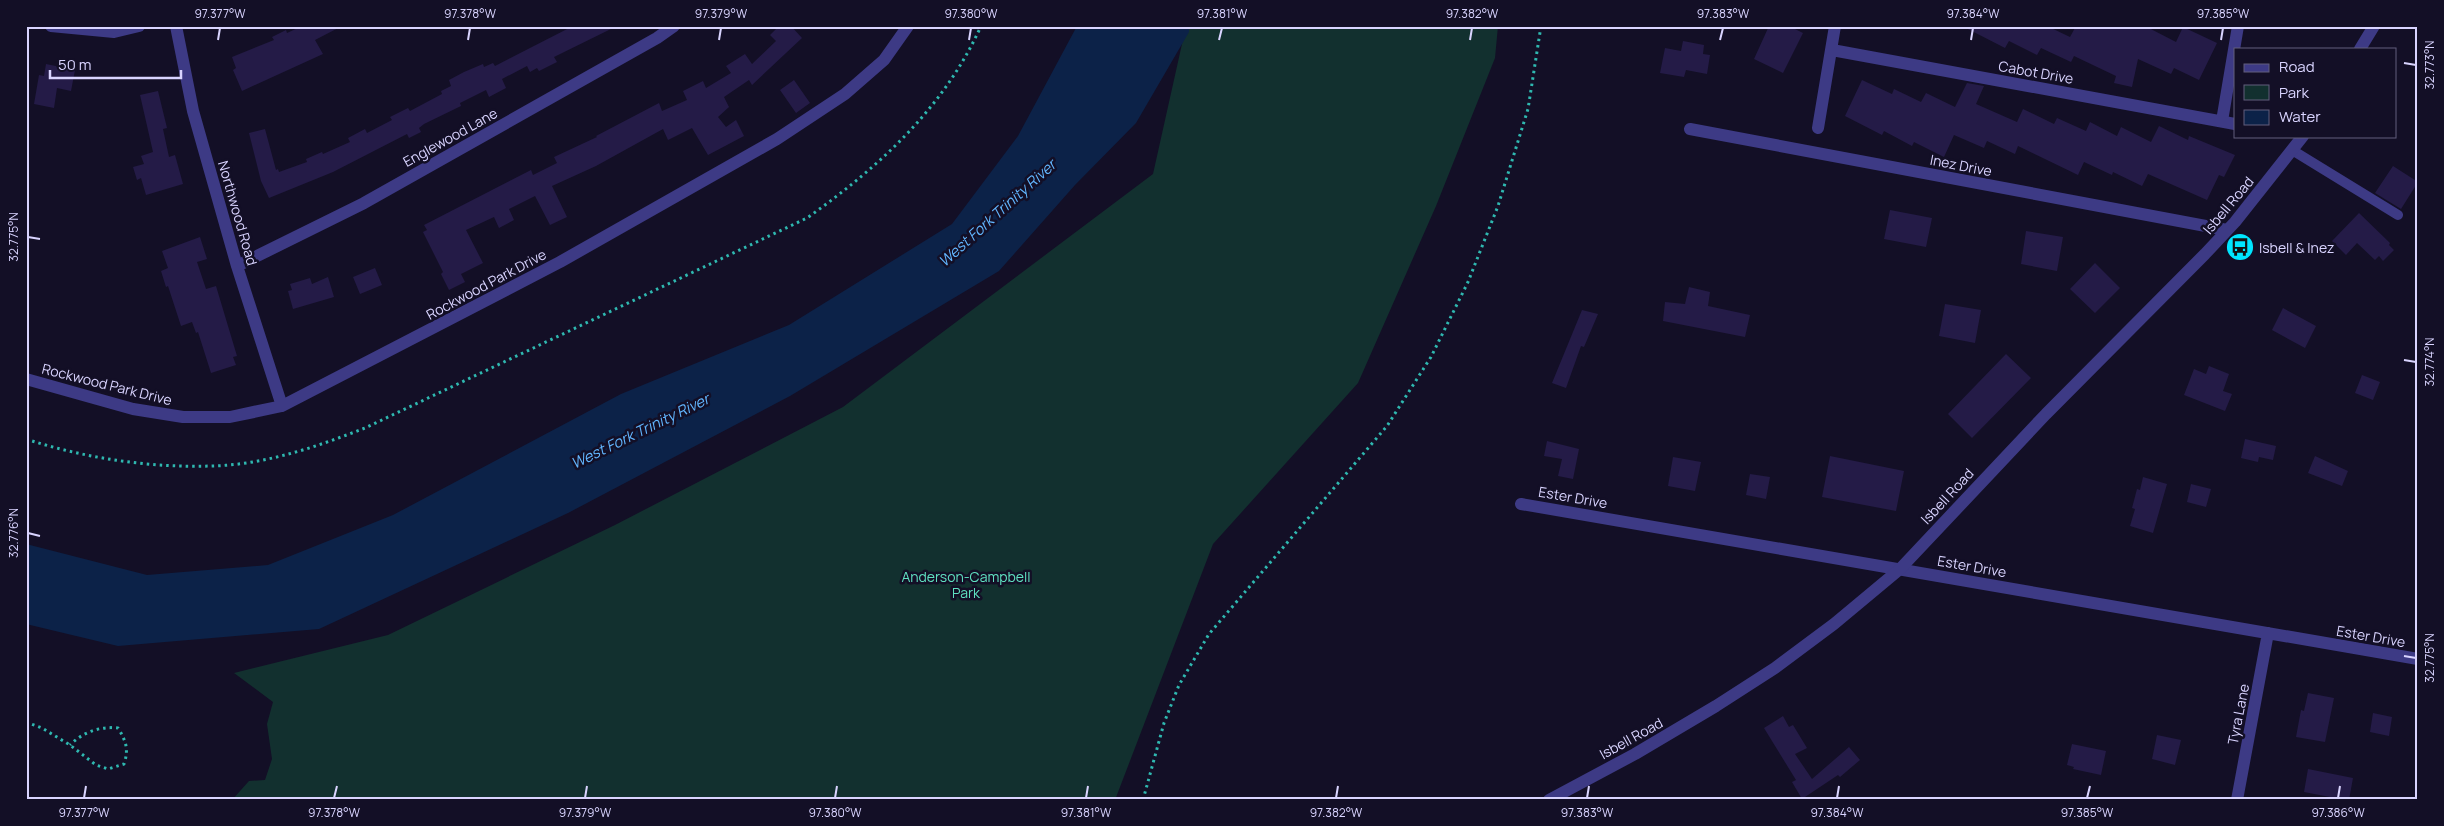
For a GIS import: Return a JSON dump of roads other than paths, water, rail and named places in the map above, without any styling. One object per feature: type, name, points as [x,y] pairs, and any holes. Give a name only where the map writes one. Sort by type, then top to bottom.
[{"type":"street","points":[[51,26],[114,32],[139,26]]},
{"type":"street","name":"Northwood Road","points":[[176,26],[193,111],[237,266],[282,406]]},
{"type":"street","name":"Englewood Lane","points":[[237,266],[364,203],[657,38],[674,26]]},
{"type":"street","name":"Rockwood Park Drive","points":[[26,379],[133,409],[183,417],[230,417],[282,406],[560,262],[777,139],[845,94],[884,60],[908,26]]},
{"type":"street","points":[[1818,128],[1835,26]]},
{"type":"street","points":[[2234,48],[2238,26]]},
{"type":"street","points":[[2361,48],[2374,26]]},
{"type":"street","name":"Cabot Drive","points":[[1832,50],[2234,124]]},
{"type":"street","points":[[2222,121],[2234,50]]},
{"type":"street","name":"Inez Drive","points":[[1690,129],[2227,230]]},
{"type":"street","name":"Isbell Road","points":[[1549,800],[1635,754],[1768,672],[1834,624],[1900,569],[2051,409],[2227,230],[2301,138]]},
{"type":"street","name":"Ester Drive","points":[[1521,504],[2418,659]]},
{"type":"street","name":"Tyra Lane","points":[[2237,800],[2268,633]]},
{"type":"lane","points":[[2292,150],[2398,215]]},
{"type":"water","name":"West Fork Trinity River","points":[[1077,26],[1189,26],[1189,32],[1136,123],[1075,185],[999,271],[790,396],[568,513],[319,629],[118,646],[26,624],[26,544],[147,575],[268,565],[393,515],[621,394],[789,325],[952,224],[1018,136]]},
{"type":"place","name":"Isbell & Inez","points":[[2240,247]]},
{"type":"park label","name":"Anderson-Campbell Park","points":[[966,584]]}]
